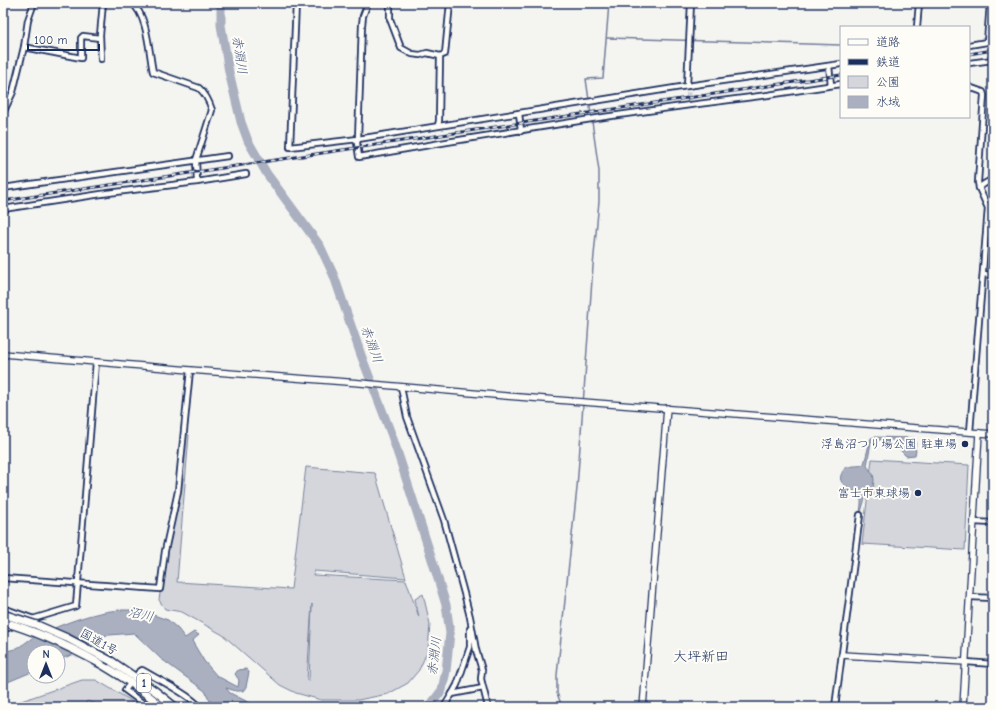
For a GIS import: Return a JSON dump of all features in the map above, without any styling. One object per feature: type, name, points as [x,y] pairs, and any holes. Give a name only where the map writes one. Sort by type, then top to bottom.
[{"type":"highway","name":"国道1号","points":[[3,614],[37,625],[67,638],[111,661],[155,691],[175,707]]},
{"type":"highway","name":"国道1号","points":[[3,622],[34,632],[63,644],[101,664],[125,678],[162,707]]},
{"type":"street","points":[[3,113],[13,92],[24,47],[28,20],[34,3]]},
{"type":"street","points":[[101,60],[100,38],[103,3]]},
{"type":"street","points":[[132,3],[135,6],[147,32],[153,72],[199,88],[205,93],[210,102],[212,110],[196,160],[197,182]]},
{"type":"street","points":[[296,3],[290,147],[358,139],[687,86],[840,64]]},
{"type":"street","points":[[368,3],[363,16],[362,25],[357,143],[359,157],[682,106],[840,84]]},
{"type":"street","points":[[390,3],[390,19],[401,48],[412,54],[420,55],[428,53],[440,56],[446,54],[450,3]]},
{"type":"street","points":[[687,86],[691,3]]},
{"type":"street","points":[[918,26],[919,3]]},
{"type":"street","points":[[987,42],[990,3]]},
{"type":"street","points":[[24,47],[81,58],[81,38],[83,36],[100,38]]},
{"type":"street","points":[[970,45],[993,41]]},
{"type":"street","points":[[438,125],[440,56]]},
{"type":"street","points":[[970,63],[993,60]]},
{"type":"street","points":[[829,66],[831,85]]},
{"type":"street","points":[[970,87],[983,92],[984,95],[978,182],[979,188],[988,208],[970,432]]},
{"type":"street","points":[[519,113],[521,131]]},
{"type":"street","points":[[3,188],[228,156]]},
{"type":"street","points":[[3,209],[246,174]]},
{"type":"street","points":[[979,188],[993,179]]},
{"type":"street","points":[[983,274],[993,275]]},
{"type":"street","points":[[3,354],[506,396],[993,434]]},
{"type":"street","points":[[3,627],[8,628],[76,606],[96,362]]},
{"type":"street","points":[[3,578],[160,589],[165,551],[178,484],[190,370]]},
{"type":"street","points":[[398,387],[407,417],[444,520],[470,617],[476,650],[482,670],[481,679],[488,707]]},
{"type":"street","points":[[643,707],[667,408]]},
{"type":"street","points":[[963,707],[979,433]]},
{"type":"street","points":[[834,707],[860,515]]},
{"type":"street","points":[[974,522],[993,523]]},
{"type":"street","points":[[970,597],[993,598]]},
{"type":"street","points":[[3,608],[34,619]]},
{"type":"street","points":[[444,707],[457,685],[470,647],[470,617]]},
{"type":"street","points":[[842,655],[993,664]]},
{"type":"street","points":[[138,674],[142,670],[184,694],[200,707]]},
{"type":"street","points":[[129,685],[125,690],[148,707]]},
{"type":"street","points":[[452,694],[483,688]]},
{"type":"green space","points":[[184,431],[189,435],[177,582],[291,589],[306,467],[375,473],[406,578],[314,571],[313,575],[406,580],[419,617],[415,599],[423,594],[430,624],[428,650],[419,670],[408,683],[388,694],[358,700],[321,700],[296,693],[280,685],[223,635],[182,612],[165,609],[159,600]],"holes":[[[312,604],[309,681],[307,680]]]},
{"type":"green space","name":"富士市東球場","points":[[872,459],[969,465],[965,550],[862,544]]},
{"type":"green space","points":[[82,680],[96,680],[130,700],[136,707],[104,707],[87,701],[84,707],[4,707]]},
{"type":"water","points":[[871,438],[914,438],[916,441],[916,450],[915,455],[906,456],[899,449],[899,440],[874,440],[871,442],[867,466],[873,474],[873,488],[865,498],[860,513],[861,501],[859,495],[843,484],[841,477],[845,469],[864,464]]},
{"type":"water","name":"沼川","points":[[139,610],[168,620],[185,638],[194,632],[199,635],[192,641],[204,661],[217,676],[238,687],[239,680],[235,674],[238,670],[246,669],[249,672],[246,687],[243,691],[236,691],[226,688],[230,693],[258,707],[213,707],[205,691],[160,658],[134,633],[97,636],[86,647],[86,650],[66,657],[66,644],[26,644],[26,674],[3,684],[3,652],[15,649],[34,637],[54,628],[87,616],[109,611]]},
{"type":"waterway","name":"赤淵川","points":[[221,3],[221,25],[229,72],[241,122],[248,141],[267,174],[320,246],[334,276],[361,355],[392,436],[446,605],[450,633],[446,671],[442,690],[429,707]]},
{"type":"waterway","points":[[562,707],[557,693],[557,675],[577,488],[599,201],[599,171],[586,79],[603,78],[609,3]]},
{"type":"waterway","points":[[920,26],[922,3]]},
{"type":"waterway","points":[[607,38],[840,45]]},
{"type":"tunnel","points":[[687,86],[690,105]]},
{"type":"railway","points":[[970,54],[993,50]]},
{"type":"railway","points":[[3,201],[840,75]]},
{"type":"place","name":"浮島沼つり場公園 駐車場","points":[[965,444]]},
{"type":"place","name":"富士市東球場","points":[[918,493]]},
{"type":"district","name":"大坪新田","points":[[701,656]]}]
